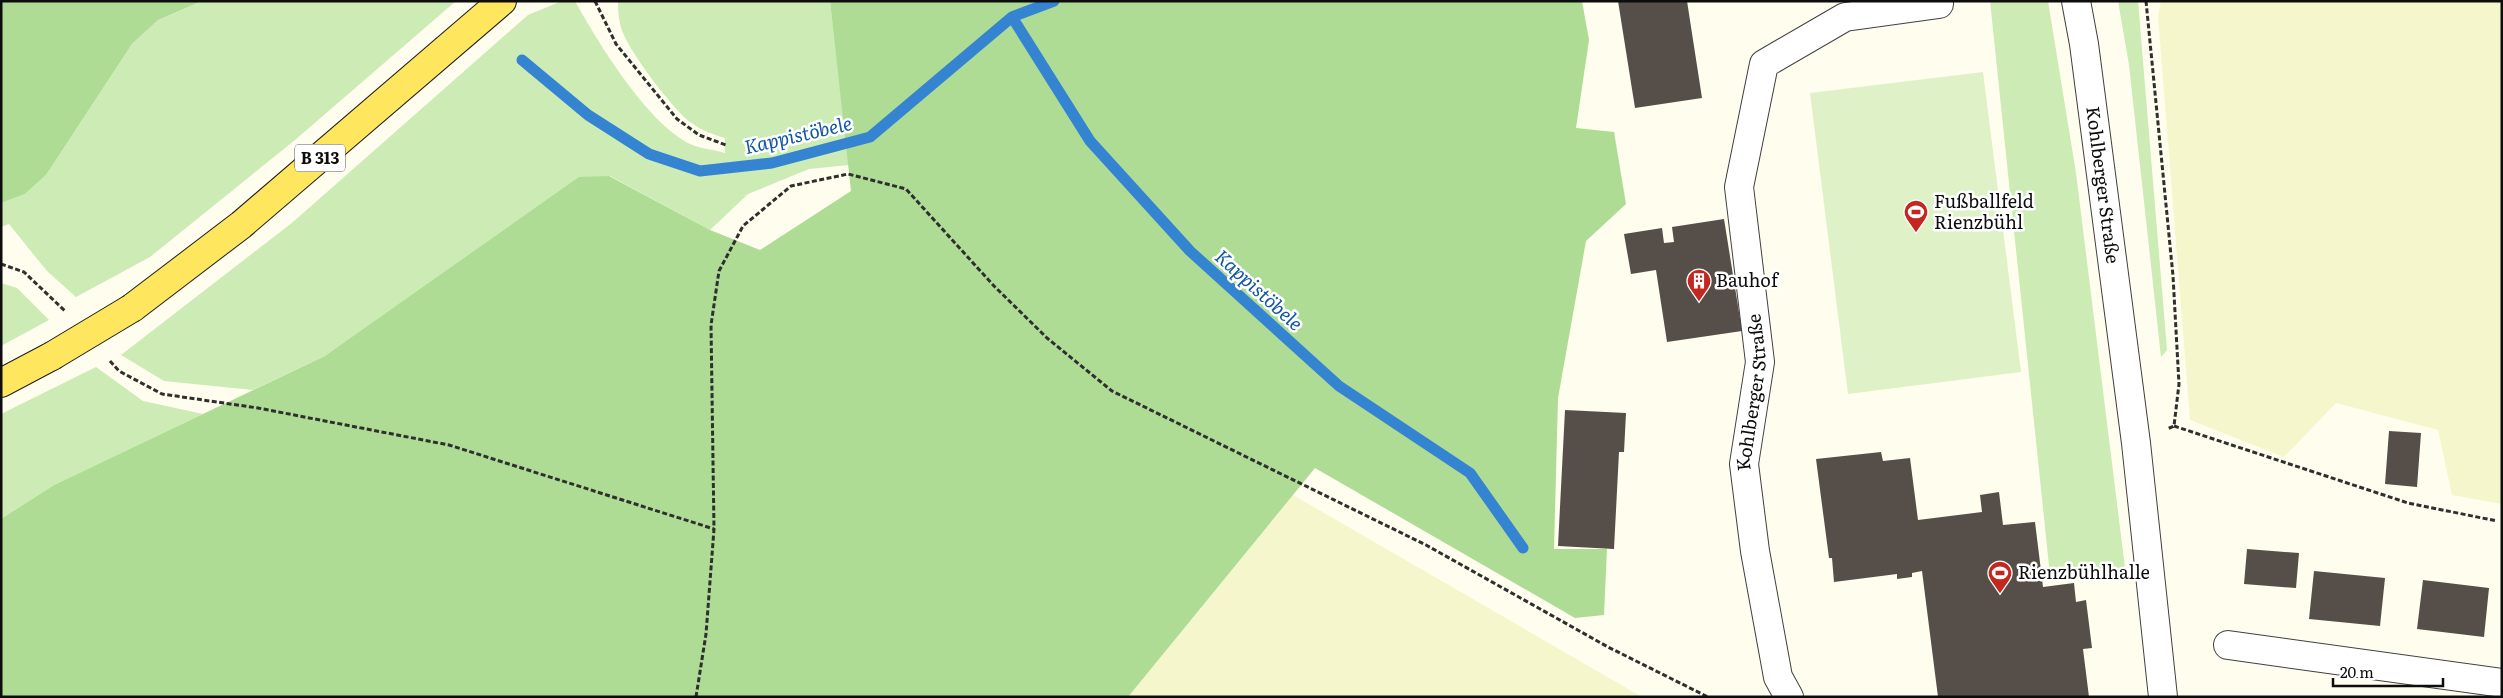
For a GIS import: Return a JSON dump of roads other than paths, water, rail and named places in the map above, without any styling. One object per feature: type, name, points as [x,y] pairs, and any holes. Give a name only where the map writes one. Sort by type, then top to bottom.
[{"type":"main road","name":"B 313","points":[[1,383],[52,356],[132,308],[241,224],[502,1]]},
{"type":"street","name":"Kohlberger Straße","points":[[2076,1],[2084,44],[2136,443],[2163,697]]},
{"type":"street","name":"Kohlberger Straße","points":[[1789,697],[1778,677],[1754,551],[1744,464],[1760,362],[1739,187],[1764,64],[1844,17],[1939,4]]},
{"type":"street","points":[[2228,645],[2502,683]]},
{"type":"waterway","name":"Kappistöbele","points":[[522,60],[588,115],[649,154],[700,171],[772,163],[870,137],[1012,17],[1054,1]]},
{"type":"waterway","name":"Kappistöbele","points":[[1012,17],[1090,141],[1190,251],[1339,386],[1470,473],[1523,548]]},
{"type":"place","name":"Fußballfeld Rienzbühl","points":[[1916,233]]},
{"type":"place","name":"Bauhof","points":[[1699,302]]},
{"type":"place","name":"Rienzbühlhalle","points":[[2000,594]]}]
